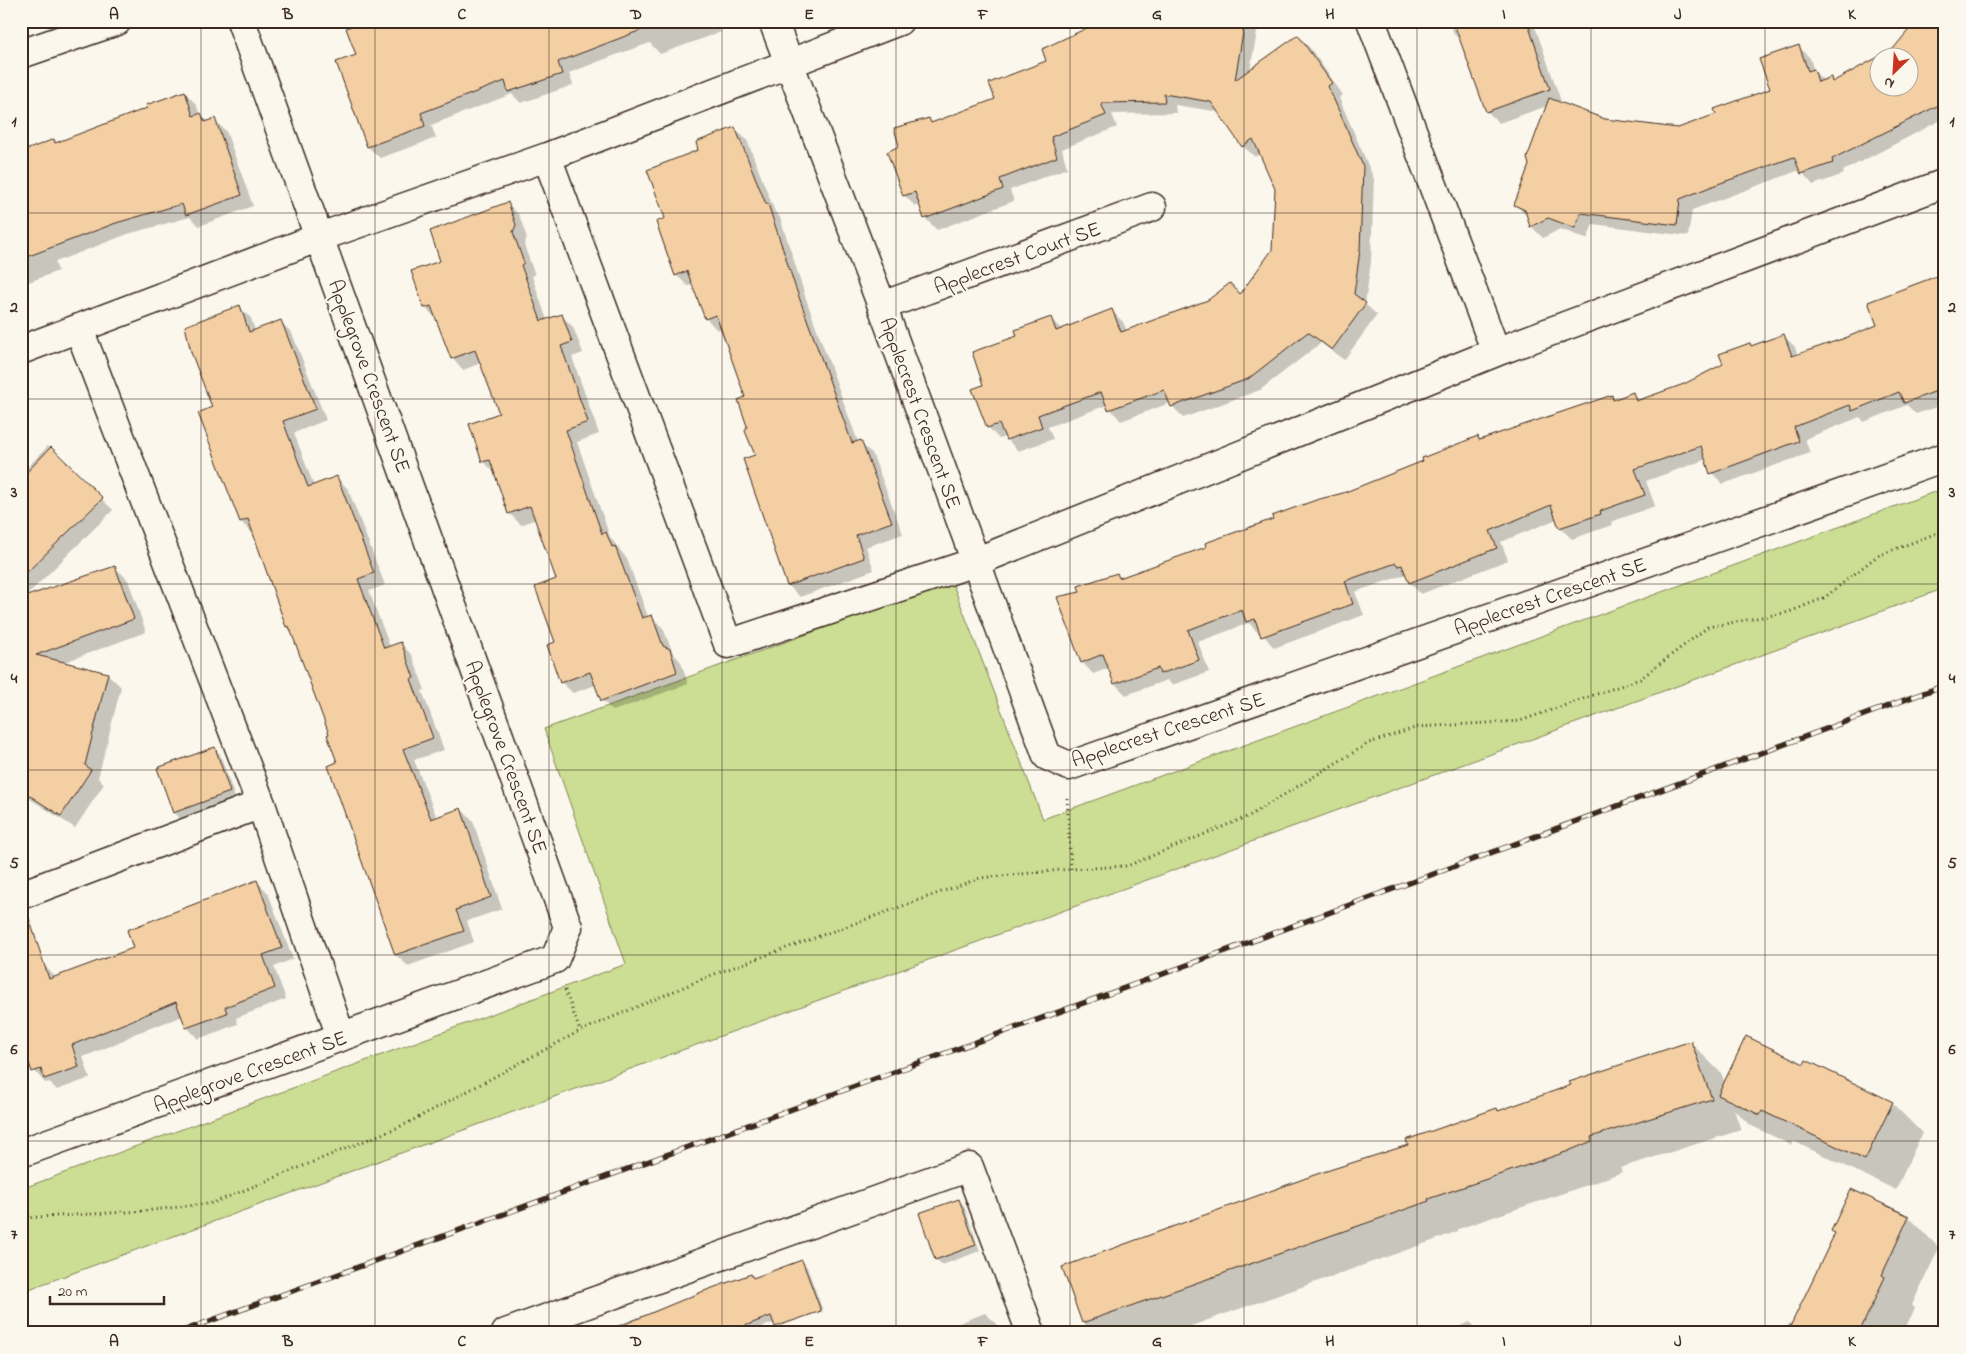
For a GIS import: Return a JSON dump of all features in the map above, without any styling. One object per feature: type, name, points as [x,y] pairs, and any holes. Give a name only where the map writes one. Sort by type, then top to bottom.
[{"type":"street","points":[[21,54],[117,21]]},
{"type":"street","name":"Applegrove Crescent SE","points":[[21,1153],[555,959],[568,927],[241,21]]},
{"type":"street","name":"Applecrest Crescent SE","points":[[773,21],[882,306],[1047,756],[1069,766],[1945,457]]},
{"type":"street","points":[[21,350],[320,238],[547,157],[899,21]]},
{"type":"street","points":[[1371,21],[1496,352]]},
{"type":"street","points":[[547,157],[728,644],[975,562],[1496,352],[1945,183]]},
{"type":"street","name":"Applecrest Court SE","points":[[882,306],[1152,207]]},
{"type":"street","points":[[79,329],[260,804],[341,1037]]},
{"type":"street","points":[[21,895],[260,804]]},
{"type":"street","points":[[506,1333],[969,1167],[1031,1333]]},
{"type":"path","points":[[21,1218],[144,1211],[212,1203],[406,1124],[580,1031],[712,975],[980,878],[1071,869],[1127,866],[1249,816],[1377,740],[1418,727],[1520,721],[1640,679],[1708,627],[1789,612],[1824,598],[1877,556],[1945,530]]},
{"type":"path","points":[[1069,766],[1067,803],[1071,869]]},
{"type":"path","points":[[555,959],[580,1031]]},
{"type":"green space","points":[[1945,488],[1945,588],[21,1292],[21,1189],[626,964],[544,729],[952,582],[1043,819]]},
{"type":"building","points":[[366,21],[656,21],[657,24],[558,62],[562,74],[508,92],[505,81],[421,113],[425,126],[367,147],[336,62],[356,55],[346,28]]},
{"type":"building","points":[[1102,21],[1245,21],[1235,80],[1298,35],[1332,83],[1328,86],[1363,166],[1360,250],[1354,294],[1366,303],[1332,350],[1308,332],[1248,379],[1171,407],[1164,390],[1108,410],[1101,392],[1038,415],[1042,427],[1006,440],[999,424],[987,428],[972,389],[983,385],[972,352],[1017,336],[1015,330],[1051,317],[1056,331],[1112,309],[1121,332],[1208,300],[1230,283],[1240,294],[1272,250],[1275,189],[1253,139],[1242,147],[1211,102],[1164,94],[1165,102],[1101,103],[1106,115],[1051,137],[1057,157],[1000,179],[1003,189],[924,219],[915,192],[903,196],[887,152],[899,146],[894,128],[929,118],[931,123],[995,99],[989,83],[1046,61],[1042,49]]},
{"type":"building","points":[[1453,21],[1527,21],[1550,89],[1486,112]]},
{"type":"building","points":[[1916,21],[1945,21],[1945,102],[1832,159],[1833,163],[1801,174],[1794,157],[1715,185],[1680,199],[1677,225],[1581,213],[1575,228],[1548,218],[1530,227],[1525,210],[1514,205],[1529,165],[1527,158],[1549,98],[1605,119],[1678,128],[1716,114],[1714,109],[1770,89],[1759,59],[1799,45],[1808,71],[1814,69],[1818,82],[1831,77],[1832,82],[1868,63],[1868,98],[1918,98],[1918,48],[1894,48]]},
{"type":"building","points":[[185,91],[193,116],[201,113],[205,122],[215,118],[242,195],[186,215],[182,204],[116,223],[21,259],[21,152],[54,139],[55,143],[147,108],[146,105]]},
{"type":"building","points":[[735,127],[766,204],[768,204],[795,286],[852,443],[861,440],[892,522],[856,535],[864,558],[787,586],[743,459],[755,455],[745,431],[747,426],[738,400],[745,397],[716,315],[705,319],[687,271],[675,276],[656,222],[665,218],[647,170],[698,150],[696,142]]},
{"type":"building","points":[[508,202],[516,225],[513,232],[524,263],[521,265],[541,321],[562,314],[572,342],[561,346],[588,422],[566,430],[602,534],[606,532],[612,547],[615,546],[642,618],[652,615],[663,646],[670,649],[677,672],[601,701],[590,672],[560,683],[547,645],[555,642],[535,587],[556,579],[530,506],[508,514],[490,460],[482,462],[469,424],[499,413],[475,350],[451,359],[431,306],[424,308],[411,271],[440,261],[430,231]]},
{"type":"building","points":[[1945,273],[1945,388],[1904,403],[1899,392],[1852,411],[1850,405],[1794,427],[1799,441],[1710,474],[1701,446],[1635,469],[1645,495],[1600,511],[1601,514],[1559,528],[1551,505],[1490,531],[1497,548],[1409,583],[1402,565],[1398,566],[1396,563],[1345,581],[1353,604],[1261,637],[1255,619],[1246,622],[1242,610],[1188,630],[1199,660],[1160,674],[1158,668],[1114,684],[1103,654],[1081,663],[1057,597],[1080,592],[1078,586],[1117,573],[1119,578],[1206,547],[1205,543],[1273,519],[1272,516],[1316,500],[1343,493],[1423,461],[1422,458],[1478,436],[1479,440],[1612,395],[1613,400],[1633,392],[1636,401],[1684,384],[1723,364],[1719,354],[1750,343],[1751,346],[1784,334],[1792,356],[1845,338],[1877,325],[1868,302]]},
{"type":"building","points":[[240,305],[249,332],[281,320],[316,409],[283,421],[308,487],[337,476],[374,573],[358,579],[384,648],[401,642],[414,678],[411,679],[433,738],[403,749],[431,819],[461,808],[491,897],[456,910],[464,931],[395,955],[328,766],[337,762],[327,735],[329,734],[289,626],[286,627],[248,519],[240,522],[198,413],[212,407],[191,352],[185,326]]},
{"type":"building","points":[[51,447],[103,498],[21,578],[21,478]]},
{"type":"building","points":[[115,566],[134,619],[36,655],[108,673],[85,765],[91,770],[61,816],[21,790],[21,598]]},
{"type":"building","points":[[215,747],[230,792],[173,813],[157,768]]},
{"type":"building","points":[[257,880],[282,948],[263,955],[275,988],[225,1007],[227,1013],[186,1028],[176,1002],[72,1045],[79,1067],[44,1079],[41,1069],[32,1072],[21,1039],[21,913],[27,912],[49,979],[133,948],[127,930]]},
{"type":"building","points":[[1746,1036],[1804,1064],[1806,1060],[1893,1102],[1865,1160],[1762,1111],[1760,1115],[1718,1095]]},
{"type":"building","points":[[1691,1041],[1712,1099],[1591,1137],[1592,1141],[1566,1152],[1428,1199],[1429,1201],[1082,1323],[1062,1267],[1317,1174],[1408,1145],[1406,1140],[1497,1108],[1498,1111],[1571,1085],[1569,1082]]},
{"type":"building","points":[[1851,1189],[1909,1216],[1882,1275],[1885,1277],[1859,1333],[1787,1333],[1835,1233],[1831,1231]]},
{"type":"building","points":[[959,1199],[976,1245],[935,1260],[919,1213]]},
{"type":"building","points":[[802,1260],[821,1311],[775,1327],[771,1316],[726,1333],[603,1333],[704,1291],[751,1274],[753,1278]]},
{"type":"railway","points":[[177,1333],[1152,978],[1945,685]]}]
